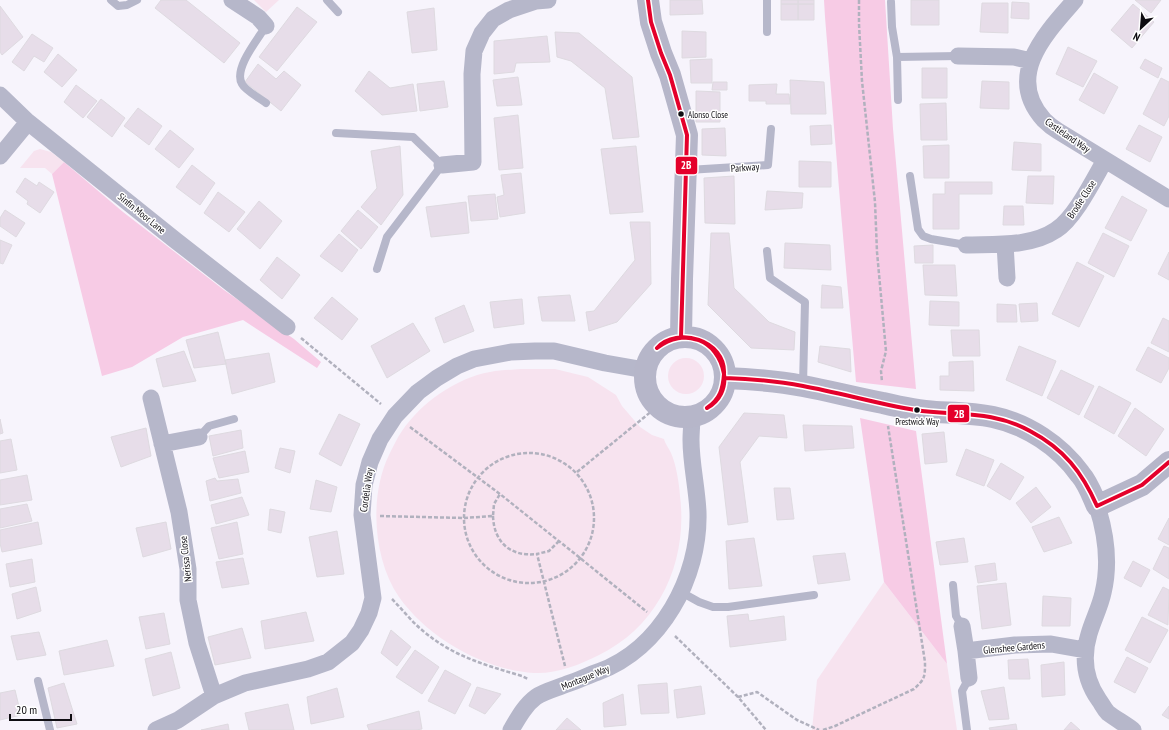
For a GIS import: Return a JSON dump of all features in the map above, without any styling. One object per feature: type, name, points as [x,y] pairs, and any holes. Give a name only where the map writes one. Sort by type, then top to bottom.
[{"type":"street","points":[[232,0],[258,17],[266,26]]},
{"type":"street","points":[[442,165],[473,162],[472,74],[474,51],[482,33],[493,19],[509,10],[536,1],[548,0]]},
{"type":"street","points":[[648,0],[651,22],[670,75],[687,135],[681,337]]},
{"type":"street","name":"Castleland Way","points":[[1075,0],[1047,33],[1031,61],[1027,80],[1034,108],[1044,120],[1058,131],[1169,199]]},
{"type":"street","points":[[958,56],[1014,57],[1031,61]]},
{"type":"street","name":"Sinfin Moor Lane","points":[[0,95],[28,122],[175,240],[287,327]]},
{"type":"street","points":[[0,156],[28,122]]},
{"type":"street","name":"Brodie Close","points":[[966,245],[1005,244],[1039,239],[1057,230],[1068,219],[1105,160]]},
{"type":"street","points":[[1005,244],[1007,278]]},
{"type":"street","points":[[681,337],[695,338],[707,343],[717,353],[723,365],[725,378],[722,391],[715,403],[705,411],[692,416],[680,416],[668,413],[658,406],[650,396],[645,383],[645,370],[650,358],[658,347],[668,340],[681,337]]},
{"type":"street","name":"Cordelia Way","points":[[156,730],[178,720],[214,696],[245,683],[308,669],[328,662],[344,651],[352,643],[362,630],[370,613],[374,598],[362,515],[364,485],[370,462],[380,439],[395,416],[418,392],[437,378],[457,366],[490,355],[511,352],[554,352],[645,370]]},
{"type":"street","points":[[725,378],[755,379],[803,386],[884,404],[935,412],[969,413],[995,418],[1015,424],[1030,431],[1045,440],[1070,461],[1081,474],[1092,493],[1102,522],[1106,553],[1103,594],[1085,650],[1085,665],[1088,681],[1095,695],[1107,712],[1133,730]]},
{"type":"street","name":"Nerissa Close","points":[[151,398],[179,512],[188,570],[188,600],[197,643],[214,696]]},
{"type":"street","name":"Montague Way","points":[[511,730],[526,707],[537,696],[608,668],[623,659],[638,648],[672,611],[687,579],[694,552],[697,520],[696,488],[691,441],[692,416]]},
{"type":"street","points":[[162,444],[199,437]]},
{"type":"street","points":[[1097,506],[1142,485],[1169,462]]},
{"type":"street","points":[[962,626],[969,678]]},
{"type":"street","name":"Glenshee Gardens","points":[[966,652],[1015,645],[1051,644],[1085,650]]},
{"type":"lane","points":[[111,0],[118,6],[127,5],[136,0]]},
{"type":"lane","points":[[327,0],[338,12]]},
{"type":"lane","points":[[767,0],[767,32]]},
{"type":"lane","points":[[891,2],[892,28],[897,58],[898,100]]},
{"type":"lane","points":[[266,26],[245,58],[240,69],[239,78],[242,85],[266,103]]},
{"type":"lane","points":[[897,58],[958,56]]},
{"type":"lane","name":"Parkway","points":[[686,170],[768,165],[771,129]]},
{"type":"lane","points":[[336,133],[413,137],[442,165],[388,237],[377,269]]},
{"type":"lane","points":[[910,176],[918,229],[923,236],[931,239],[966,245]]},
{"type":"lane","points":[[768,251],[770,278],[805,302],[803,386]]},
{"type":"lane","points":[[199,437],[209,426],[234,419]]},
{"type":"lane","points":[[953,585],[956,616],[962,626]]},
{"type":"lane","points":[[681,592],[713,607],[728,607],[814,595]]},
{"type":"lane","points":[[967,730],[962,692],[969,678]]},
{"type":"lane","points":[[38,681],[50,730]]},
{"type":"path","points":[[823,730],[914,689],[923,681],[925,676],[925,662],[884,404],[881,371],[886,351],[877,252],[875,202],[862,80],[859,0]]},
{"type":"path","points":[[287,327],[395,416],[500,494],[640,608],[662,623],[738,697],[766,730]]},
{"type":"path","points":[[577,472],[658,406]]},
{"type":"path","points":[[526,453],[555,458],[577,472],[590,494],[595,509],[596,524],[590,541],[580,558],[569,569],[544,582],[527,584],[509,581],[491,571],[479,560],[467,537],[464,518],[466,502],[471,489],[487,468],[498,460],[511,455],[526,453]]},
{"type":"path","points":[[500,494],[494,504],[494,526],[496,534],[508,549],[527,556],[549,551],[559,541]]},
{"type":"path","points":[[362,515],[464,518],[493,516]]},
{"type":"path","points":[[538,554],[569,684]]},
{"type":"path","points":[[371,576],[421,630],[442,646],[476,662],[522,676],[549,691]]},
{"type":"path","points":[[738,697],[757,692],[796,720],[819,730]]},
{"type":"shaded area","points":[[254,0],[279,0],[266,12]]},
{"type":"shaded area","points":[[824,0],[885,0],[893,129],[916,389],[856,382]]},
{"type":"shaded area","points":[[40,149],[51,152],[64,162],[52,174],[45,168],[20,168],[34,151]]},
{"type":"shaded area","points":[[64,162],[123,212],[224,290],[294,339],[321,362],[317,368],[243,320],[183,337],[132,367],[102,376],[52,174]]},
{"type":"shaded area","points":[[690,358],[699,363],[703,369],[703,383],[699,389],[690,394],[682,394],[673,389],[669,383],[668,372],[673,363],[679,359]]},
{"type":"shaded area","points":[[555,369],[588,377],[616,395],[622,406],[640,427],[652,435],[664,439],[674,463],[680,496],[681,520],[679,544],[674,567],[665,589],[654,609],[639,627],[620,642],[599,655],[568,668],[543,673],[515,671],[496,666],[459,649],[425,626],[399,597],[390,582],[379,546],[377,527],[378,489],[383,471],[389,455],[402,431],[419,411],[440,393],[477,375],[502,370]]},
{"type":"shaded area","points":[[860,418],[916,431],[947,664],[884,582]]},
{"type":"shaded area","points":[[884,582],[947,664],[957,730],[812,730],[817,680]]},
{"type":"building","points":[[161,0],[186,0],[240,43],[224,63],[155,8]]},
{"type":"building","points":[[670,0],[702,0],[703,14],[670,15]]},
{"type":"building","points":[[781,0],[798,0],[798,4],[781,4]]},
{"type":"building","points":[[798,0],[814,0],[814,4],[798,4]]},
{"type":"building","points":[[911,0],[939,0],[939,25],[911,25]]},
{"type":"building","points":[[1135,0],[1161,0],[1151,13]]},
{"type":"building","points":[[1012,2],[1029,3],[1029,19],[1011,18]]},
{"type":"building","points":[[982,3],[1008,3],[1008,33],[980,32]]},
{"type":"building","points":[[781,4],[798,4],[798,20],[781,20]]},
{"type":"building","points":[[798,4],[814,4],[814,20],[798,20]]},
{"type":"building","points":[[1133,4],[1154,22],[1132,48],[1111,30]]},
{"type":"building","points":[[0,6],[23,37],[2,55],[0,52]]},
{"type":"building","points":[[297,7],[317,22],[277,71],[259,57]]},
{"type":"building","points":[[434,8],[437,50],[412,53],[407,12]]},
{"type":"building","points":[[682,31],[706,32],[706,57],[682,58]]},
{"type":"building","points":[[555,32],[579,33],[632,77],[639,137],[613,139],[605,88],[571,61],[557,57]]},
{"type":"building","points":[[32,34],[53,48],[44,62],[34,56],[24,71],[12,62]]},
{"type":"building","points":[[547,36],[550,62],[516,63],[514,72],[494,74],[494,41]]},
{"type":"building","points":[[1068,47],[1097,61],[1083,87],[1056,74]]},
{"type":"building","points":[[58,54],[77,70],[62,87],[44,72]]},
{"type":"building","points":[[712,59],[712,83],[691,83],[690,60]]},
{"type":"building","points":[[1145,59],[1162,68],[1158,78],[1140,68]]},
{"type":"building","points":[[258,64],[276,79],[284,71],[301,85],[281,111],[245,82]]},
{"type":"building","points":[[922,68],[947,68],[947,98],[922,98]]},
{"type":"building","points":[[369,71],[390,88],[413,84],[417,111],[382,115],[355,91]]},
{"type":"building","points":[[1094,73],[1118,87],[1104,114],[1079,100]]},
{"type":"building","points":[[518,77],[522,105],[497,106],[493,80]]},
{"type":"building","points":[[1161,78],[1169,82],[1169,116],[1164,126],[1143,114]]},
{"type":"building","points":[[790,80],[824,82],[826,114],[791,114]]},
{"type":"building","points":[[444,81],[448,107],[420,111],[417,84]]},
{"type":"building","points":[[982,81],[1009,82],[1009,109],[980,108]]},
{"type":"building","points":[[713,82],[727,82],[727,90],[712,90]]},
{"type":"building","points":[[777,84],[776,94],[789,94],[790,104],[766,104],[766,101],[749,101],[749,85]]},
{"type":"building","points":[[76,85],[97,101],[83,118],[64,102]]},
{"type":"building","points":[[696,91],[720,92],[720,122],[696,122]]},
{"type":"building","points":[[101,99],[125,118],[112,137],[87,117]]},
{"type":"building","points":[[946,103],[947,140],[921,140],[920,104]]},
{"type":"building","points":[[138,108],[162,126],[149,145],[124,126]]},
{"type":"building","points":[[518,115],[523,168],[499,170],[494,118]]},
{"type":"building","points":[[831,125],[832,144],[811,145],[810,126]]},
{"type":"building","points":[[1139,125],[1162,137],[1150,162],[1126,149]]},
{"type":"building","points":[[725,128],[726,156],[702,155],[702,129]]},
{"type":"building","points":[[170,130],[194,149],[179,168],[155,149]]},
{"type":"building","points":[[1014,142],[1041,144],[1041,171],[1012,170]]},
{"type":"building","points":[[949,145],[949,178],[924,178],[923,146]]},
{"type":"building","points":[[400,146],[403,195],[381,225],[361,207],[377,188],[371,151]]},
{"type":"building","points":[[636,146],[643,212],[610,214],[601,149]]},
{"type":"building","points":[[799,161],[831,162],[831,187],[799,187]]},
{"type":"building","points":[[192,165],[215,183],[200,205],[176,187]]},
{"type":"building","points":[[521,173],[525,213],[500,217],[497,197],[504,195],[501,175]]},
{"type":"building","points":[[734,176],[735,224],[705,223],[704,178]]},
{"type":"building","points":[[1028,176],[1054,176],[1053,204],[1026,203]]},
{"type":"building","points":[[25,178],[37,186],[39,182],[54,192],[40,213],[27,204],[28,201],[16,192]]},
{"type":"building","points":[[945,182],[992,182],[992,194],[959,194],[959,229],[933,229],[933,194],[945,194]]},
{"type":"building","points":[[767,191],[803,193],[802,208],[765,210]]},
{"type":"building","points":[[218,192],[245,212],[229,232],[204,213]]},
{"type":"building","points":[[495,194],[498,219],[471,221],[468,196]]},
{"type":"building","points":[[1122,196],[1147,210],[1131,241],[1105,228]]},
{"type":"building","points":[[259,201],[282,221],[260,249],[237,229]]},
{"type":"building","points":[[466,202],[469,233],[431,237],[426,207]]},
{"type":"building","points":[[1004,206],[1023,206],[1024,225],[1003,225]]},
{"type":"building","points":[[5,210],[25,223],[16,237],[0,226],[0,218]]},
{"type":"building","points":[[358,210],[378,227],[361,249],[341,231]]},
{"type":"building","points":[[630,222],[650,222],[651,284],[617,322],[589,331],[586,312],[594,311],[635,260]]},
{"type":"building","points":[[711,233],[729,233],[734,288],[769,322],[795,332],[794,350],[751,348],[708,305]]},
{"type":"building","points":[[1103,233],[1129,246],[1114,277],[1088,263]]},
{"type":"building","points":[[339,234],[358,250],[342,272],[320,256]]},
{"type":"building","points":[[0,240],[12,245],[3,264],[0,263]]},
{"type":"building","points":[[785,243],[830,245],[831,270],[784,268]]},
{"type":"building","points":[[933,245],[933,263],[915,263],[914,246]]},
{"type":"building","points":[[1169,252],[1169,280],[1158,274]]},
{"type":"building","points":[[277,257],[300,275],[282,299],[260,280]]},
{"type":"building","points":[[1077,262],[1104,276],[1079,327],[1052,314]]},
{"type":"building","points":[[923,265],[955,265],[957,296],[925,295]]},
{"type":"building","points":[[822,285],[841,287],[843,308],[821,308]]},
{"type":"building","points":[[570,295],[575,321],[542,321],[538,297]]},
{"type":"building","points":[[332,297],[358,319],[342,340],[314,318]]},
{"type":"building","points":[[522,299],[524,324],[494,328],[490,302]]},
{"type":"building","points":[[930,301],[959,302],[959,326],[929,325]]},
{"type":"building","points":[[1037,303],[1038,321],[1021,322],[1019,304]]},
{"type":"building","points":[[997,304],[1016,305],[1017,322],[997,322]]},
{"type":"building","points":[[464,305],[474,331],[444,343],[435,318]]},
{"type":"building","points":[[1163,318],[1169,321],[1169,352],[1151,343]]},
{"type":"building","points":[[413,323],[430,351],[387,378],[371,346]]},
{"type":"building","points":[[951,330],[979,330],[980,356],[953,356]]},
{"type":"building","points":[[218,332],[226,364],[194,368],[186,340]]},
{"type":"building","points":[[820,346],[850,349],[851,372],[818,362]]},
{"type":"building","points":[[1019,346],[1056,361],[1042,396],[1006,380]]},
{"type":"building","points":[[1148,347],[1169,358],[1169,368],[1161,383],[1136,370]]},
{"type":"building","points":[[184,351],[196,381],[163,387],[156,359]]},
{"type":"building","points":[[269,353],[275,382],[232,394],[225,360]]},
{"type":"building","points":[[973,361],[974,391],[940,390],[940,376],[949,376],[949,362]]},
{"type":"building","points":[[1061,370],[1094,386],[1079,415],[1047,398]]},
{"type":"building","points":[[1099,386],[1131,403],[1114,434],[1084,417]]},
{"type":"building","points":[[1135,408],[1164,429],[1146,456],[1118,436]]},
{"type":"building","points":[[744,413],[784,415],[787,438],[759,436],[740,462],[748,522],[728,525],[719,447]]},
{"type":"building","points":[[339,414],[360,424],[341,466],[319,454]]},
{"type":"building","points":[[0,419],[3,433],[0,434]]},
{"type":"building","points":[[803,425],[852,426],[854,448],[805,451]]},
{"type":"building","points":[[146,428],[151,456],[121,467],[111,437]]},
{"type":"building","points":[[241,430],[243,448],[213,456],[209,436]]},
{"type":"building","points":[[944,432],[947,462],[925,464],[922,434]]},
{"type":"building","points":[[11,439],[17,470],[0,473],[0,441]]},
{"type":"building","points":[[280,448],[295,451],[290,473],[275,468]]},
{"type":"building","points":[[966,449],[994,460],[984,486],[956,475]]},
{"type":"building","points":[[245,451],[249,472],[219,478],[213,458]]},
{"type":"building","points":[[1001,463],[1024,477],[1010,500],[987,486]]},
{"type":"building","points":[[27,475],[32,500],[0,505],[0,480]]},
{"type":"building","points":[[215,478],[217,481],[238,479],[241,493],[210,501],[206,481]]},
{"type":"building","points":[[316,480],[337,487],[331,512],[310,509]]},
{"type":"building","points":[[1036,487],[1051,507],[1031,523],[1016,503]]},
{"type":"building","points":[[774,488],[790,488],[794,519],[777,520]]},
{"type":"building","points":[[242,497],[249,515],[216,524],[211,505]]},
{"type":"building","points":[[27,504],[32,521],[0,528],[0,509]]},
{"type":"building","points":[[270,509],[285,512],[281,533],[268,530]]},
{"type":"building","points":[[1059,517],[1072,543],[1044,552],[1032,527]]},
{"type":"building","points":[[1169,518],[1169,545],[1158,539]]},
{"type":"building","points":[[38,522],[42,544],[2,552],[0,530]]},
{"type":"building","points":[[166,522],[171,549],[143,557],[136,528]]},
{"type":"building","points":[[237,522],[243,554],[219,559],[211,528]]},
{"type":"building","points":[[337,531],[344,574],[317,577],[309,537]]},
{"type":"building","points":[[754,538],[762,586],[729,589],[726,541]]},
{"type":"building","points":[[964,538],[968,562],[940,565],[936,542]]},
{"type":"building","points":[[1164,546],[1169,548],[1169,579],[1153,569]]},
{"type":"building","points":[[845,553],[850,580],[818,584],[813,556]]},
{"type":"building","points":[[243,558],[249,584],[222,588],[216,562]]},
{"type":"building","points":[[32,559],[35,582],[10,587],[6,564]]},
{"type":"building","points":[[1133,561],[1150,570],[1141,587],[1124,578]]},
{"type":"building","points":[[995,563],[997,580],[978,583],[975,566]]},
{"type":"building","points":[[1006,583],[1011,625],[982,629],[977,586]]},
{"type":"building","points":[[36,587],[41,611],[17,619],[12,594]]},
{"type":"building","points":[[1163,587],[1169,590],[1168,625],[1148,615]]},
{"type":"building","points":[[1043,596],[1071,598],[1070,626],[1042,626]]},
{"type":"building","points":[[306,612],[314,641],[265,649],[261,621]]},
{"type":"building","points":[[164,613],[170,644],[146,649],[139,617]]},
{"type":"building","points":[[748,614],[749,621],[784,616],[786,640],[730,647],[727,616]]},
{"type":"building","points":[[1142,617],[1168,630],[1150,663],[1125,650]]},
{"type":"building","points":[[242,628],[251,658],[215,665],[208,637]]},
{"type":"building","points":[[391,630],[411,647],[397,666],[381,653]]},
{"type":"building","points":[[39,632],[46,655],[17,660],[11,636]]},
{"type":"building","points":[[107,640],[114,666],[64,675],[59,651]]},
{"type":"building","points":[[415,650],[439,667],[422,694],[396,677]]},
{"type":"building","points":[[171,652],[180,688],[153,696],[145,659]]},
{"type":"building","points":[[1127,657],[1148,668],[1135,693],[1114,682]]},
{"type":"building","points":[[1028,659],[1030,679],[1009,679],[1008,660]]},
{"type":"building","points":[[1064,662],[1065,695],[1042,697],[1041,665]]},
{"type":"building","points":[[445,670],[471,684],[455,714],[428,701]]},
{"type":"building","points":[[64,683],[77,724],[57,728],[48,688]]},
{"type":"building","points":[[667,683],[669,713],[641,714],[638,685]]},
{"type":"building","points":[[701,686],[705,714],[677,718],[674,690]]},
{"type":"building","points":[[477,687],[501,694],[485,714],[469,706]]},
{"type":"building","points":[[1004,687],[1009,719],[989,720],[981,691]]},
{"type":"building","points":[[337,688],[344,717],[311,724],[307,697]]},
{"type":"building","points":[[15,690],[21,715],[0,720],[0,693]]},
{"type":"building","points":[[623,694],[626,725],[604,727],[603,703]]},
{"type":"building","points":[[288,704],[294,730],[249,730],[245,713]]},
{"type":"building","points":[[1169,706],[1169,719],[1162,715]]},
{"type":"building","points":[[419,711],[422,729],[369,730],[367,725]]},
{"type":"building","points":[[567,718],[581,730],[556,730]]},
{"type":"building","points":[[1071,722],[1080,730],[1064,730]]},
{"type":"building","points":[[228,724],[229,730],[201,730]]},
{"type":"building","points":[[1016,724],[1017,730],[990,730],[989,728]]},
{"type":"transit line","name":"2B","points":[[648,0],[651,22],[670,75],[687,135],[681,337]]},
{"type":"transit line","name":"2B","points":[[657,348],[666,341],[676,338],[699,340],[709,345],[717,352],[723,362],[724,374]]},
{"type":"transit line","name":"2B","points":[[657,348],[678,338],[698,340],[715,352],[721,362],[724,374]]},
{"type":"transit line","name":"2B","points":[[707,408],[718,397],[723,384],[724,374]]},
{"type":"transit line","name":"2B","points":[[707,408],[719,398],[723,389],[724,374]]},
{"type":"transit line","name":"2B","points":[[725,378],[764,380],[793,384],[901,408],[930,412],[974,415],[1016,424],[1042,438],[1071,462],[1085,482],[1097,506]]},
{"type":"transit line","name":"2B","points":[[1097,506],[1142,485],[1169,462]]},
{"type":"place","name":"Alonso Close","points":[[681,114]]},
{"type":"place","name":"Prestwick Way","points":[[917,410]]}]
